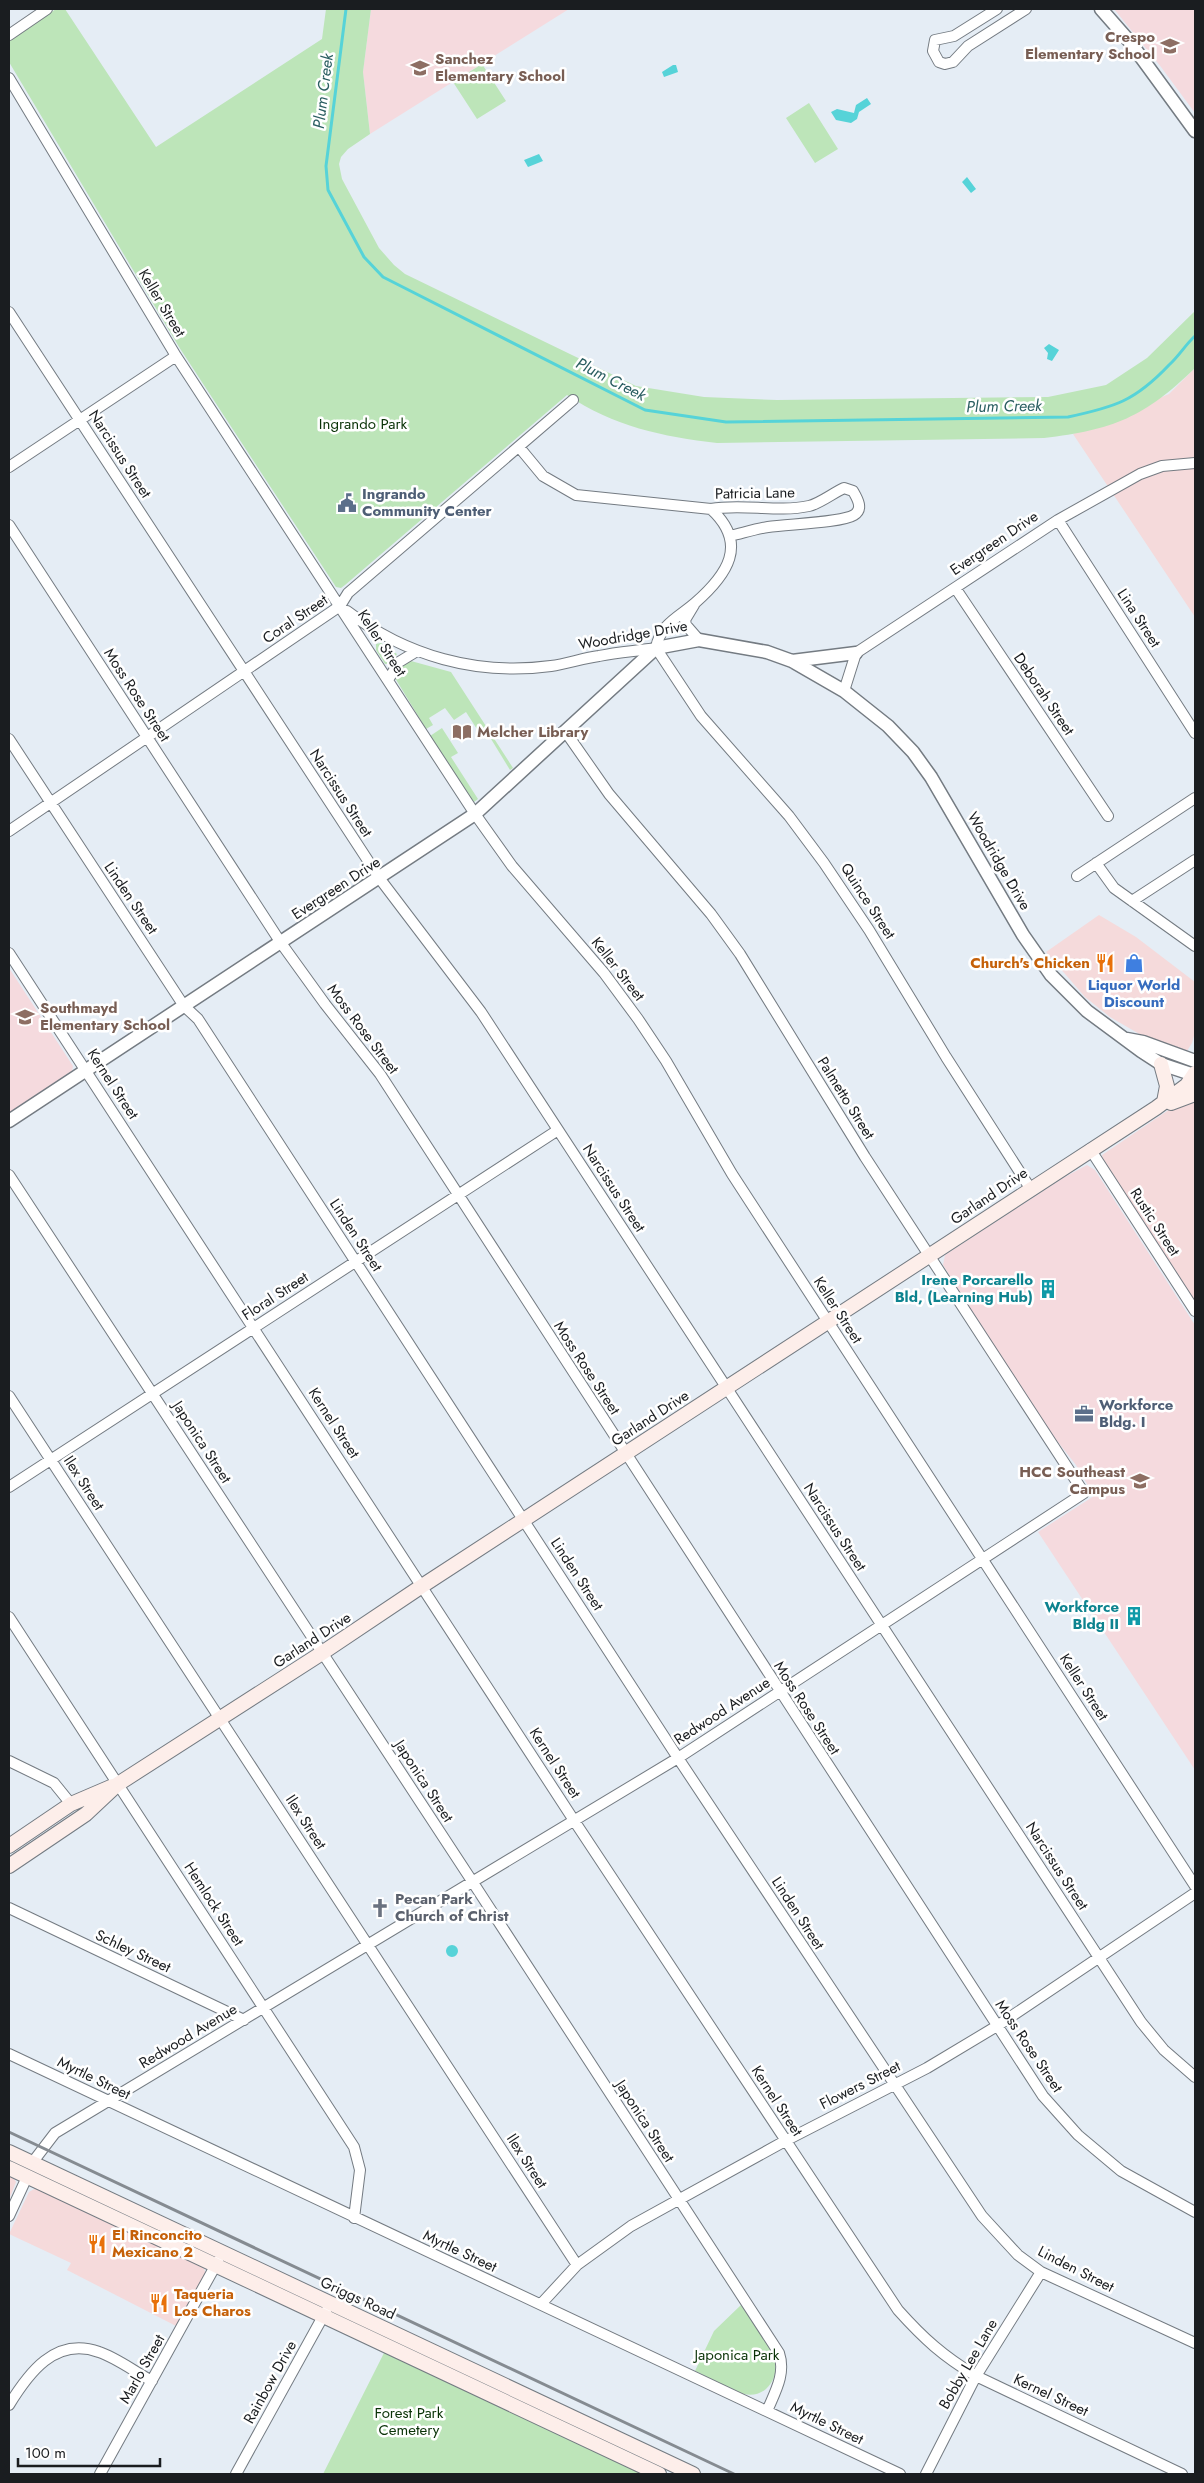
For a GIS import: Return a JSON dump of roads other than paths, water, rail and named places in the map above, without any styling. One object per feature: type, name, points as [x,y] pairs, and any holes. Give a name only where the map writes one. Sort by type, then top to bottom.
[{"type":"main road","points":[[1160,1105],[1167,1086],[1161,1064]]},
{"type":"main road","name":"Garland Drive","points":[[9,1846],[71,1804],[118,1784],[220,1719],[827,1321],[930,1256],[1030,1188],[1160,1105],[1187,1085],[1195,1071]]},
{"type":"main road","points":[[1160,1105],[1195,1094]]},
{"type":"main road","name":"Garland Drive","points":[[9,1866],[86,1814],[118,1784]]},
{"type":"main road","name":"Griggs Road","points":[[9,2152],[223,2252],[327,2310],[492,2396],[659,2474]]},
{"type":"main road","points":[[9,2159],[26,2166],[32,2163]]},
{"type":"main road","name":"Griggs Road","points":[[9,2168],[216,2265],[499,2382],[694,2474]]},
{"type":"main road","points":[[27,2177],[34,2173],[40,2174],[78,2190],[86,2188]]},
{"type":"main road","points":[[124,2222],[132,2210]]},
{"type":"main road","points":[[492,2396],[499,2382]]},
{"type":"street","points":[[9,35],[47,9]]},
{"type":"street","points":[[997,9],[954,36],[935,40],[933,51],[938,62],[945,64],[953,62],[968,46],[1026,9]]},
{"type":"street","points":[[1102,9],[1130,42],[1195,131]]},
{"type":"street","name":"Keller Street","points":[[9,78],[176,356],[475,814],[512,866],[604,973],[638,1019],[666,1061],[732,1174],[1195,1886]]},
{"type":"street","name":"Narcissus Street","points":[[9,312],[380,879],[481,1012],[1141,2022],[1164,2050],[1195,2077]]},
{"type":"street","points":[[9,467],[176,356]]},
{"type":"street","name":"Coral Street","points":[[9,831],[340,606],[348,593],[573,400]]},
{"type":"street","name":"Patricia Lane","points":[[519,447],[543,476],[576,495],[711,509],[726,506],[790,508],[811,506],[829,494],[844,488],[853,491],[859,500],[859,509],[854,515],[841,519],[766,527],[730,536]]},
{"type":"street","name":"Evergreen Drive","points":[[856,653],[956,589],[1058,520],[1140,474],[1162,466],[1195,463]]},
{"type":"street","points":[[656,648],[658,638],[675,616],[694,604],[724,575],[732,554],[730,536],[724,522],[711,509]]},
{"type":"street","name":"Lina Street","points":[[1058,520],[1195,732]]},
{"type":"street","name":"Moss Rose Street","points":[[9,525],[282,943],[324,1004],[380,1074],[625,1455],[1043,2096],[1084,2142],[1121,2172],[1195,2212]]},
{"type":"street","name":"Deborah Street","points":[[956,589],[1108,816]]},
{"type":"street","points":[[694,604],[685,620],[686,625],[698,640]]},
{"type":"street","name":"Woodridge Drive","points":[[340,606],[370,629],[417,651],[452,662],[479,667],[516,669],[550,666],[698,640],[767,652],[792,661],[844,692],[888,726],[913,752],[932,777],[1023,935],[1051,975],[1087,1011],[1161,1064],[1195,1071]]},
{"type":"street","name":"Evergreen Drive","points":[[9,1121],[380,879],[475,814],[656,648]]},
{"type":"street","name":"Quince Street","points":[[656,648],[701,716],[789,816],[824,863],[869,930],[946,1057],[1030,1188]]},
{"type":"street","points":[[388,680],[398,662],[417,651]]},
{"type":"street","points":[[792,661],[856,653],[844,692]]},
{"type":"street","name":"Palmetto Street","points":[[566,731],[609,794],[712,914],[740,954],[865,1157],[1084,1493]]},
{"type":"street","name":"Linden Street","points":[[9,739],[184,1006],[198,1019],[678,1758],[982,2216],[1018,2255],[1041,2272],[1195,2343]]},
{"type":"street","points":[[1077,876],[1195,798]]},
{"type":"street","points":[[1132,901],[1195,860]]},
{"type":"street","points":[[1096,863],[1114,888],[1195,946]]},
{"type":"street","name":"Kernel Street","points":[[9,953],[575,1822],[898,2310],[926,2342],[976,2376],[1182,2474]]},
{"type":"street","name":"Woodridge Drive","points":[[1125,1038],[1143,1042],[1195,1071]]},
{"type":"street","name":"Floral Street","points":[[9,1488],[558,1130]]},
{"type":"street","name":"Rustic Street","points":[[1090,1149],[1195,1311]]},
{"type":"street","name":"Japonica Street","points":[[9,1175],[472,1881],[778,2353],[782,2363],[782,2373],[767,2411]]},
{"type":"street","name":"Ilex Street","points":[[9,1396],[577,2265]]},
{"type":"street","name":"Redwood Avenue","points":[[32,2163],[55,2133],[472,1881],[575,1822],[678,1758],[1084,1493]]},
{"type":"street","name":"Hemlock Street","points":[[9,1617],[354,2147],[360,2170],[354,2218]]},
{"type":"street","points":[[9,1761],[54,1783],[71,1804]]},
{"type":"street","name":"Flowers Street","points":[[541,2304],[577,2265],[631,2226],[785,2141],[927,2068],[997,2026],[1195,1893]]},
{"type":"street","name":"Schley Street","points":[[9,1908],[244,2020]]},
{"type":"street","name":"Myrtle Street","points":[[9,2054],[900,2474]]},
{"type":"street","points":[[9,2216],[27,2177]]},
{"type":"street","name":"Marlo Street","points":[[100,2474],[223,2252]]},
{"type":"street","name":"Bobby Lee Lane","points":[[926,2474],[976,2376],[1041,2272]]},
{"type":"street","name":"Rainbow Drive","points":[[236,2474],[327,2310]]},
{"type":"street","points":[[9,2405],[27,2377],[51,2355],[78,2349],[98,2352],[152,2382]]},
{"type":"water","points":[[676,65],[678,72],[664,77],[662,72]]},
{"type":"water","points":[[867,98],[871,104],[859,112],[857,119],[851,123],[836,120],[831,112],[837,109],[854,113],[856,105]]},
{"type":"water","points":[[539,154],[543,161],[528,167],[524,160]]},
{"type":"water","points":[[967,177],[976,189],[971,193],[962,182]]},
{"type":"water","points":[[1049,344],[1059,350],[1052,361],[1047,359],[1048,353],[1044,348]]},
{"type":"water","points":[[452,1945],[458,1951],[452,1957],[446,1951]]},
{"type":"waterway","name":"Plum Creek","points":[[346,9],[326,166],[328,190],[364,257],[383,277],[645,410],[726,422],[1068,417],[1112,406],[1134,395],[1157,377],[1195,336]]},
{"type":"railway","points":[[9,2132],[734,2474]]},
{"type":"place","name":"Crespo Elementary School","points":[[1170,46]]},
{"type":"place","name":"Sanchez Elementary School","points":[[420,68]]},
{"type":"place","name":"Ingrando Community Center","points":[[347,503]]},
{"type":"place","name":"Melcher Library","points":[[462,732]]},
{"type":"place","name":"Church's Chicken","points":[[1105,963]]},
{"type":"place","name":"Liquor World Discount","points":[[1134,963]]},
{"type":"place","name":"Southmayd Elementary School","points":[[25,1017]]},
{"type":"place","name":"Irene Porcarello Bld, (Learning Hub)","points":[[1048,1289]]},
{"type":"place","name":"Workforce Bldg. I","points":[[1084,1414]]},
{"type":"place","name":"HCC Southeast Campus","points":[[1140,1481]]},
{"type":"place","name":"Workforce Bldg II","points":[[1134,1616]]},
{"type":"place","name":"Pecan Park Church of Christ","points":[[380,1908]]},
{"type":"place","name":"El Rinconcito Mexicano 2","points":[[97,2244]]},
{"type":"place","name":"Taqueria Los Charos","points":[[159,2303]]},
{"type":"park label","name":"Ingrando Park","points":[[363,424]]},
{"type":"park label","name":"Japonica Park","points":[[737,2355]]},
{"type":"park label","name":"Forest Park Cemetery","points":[[409,2422]]}]
